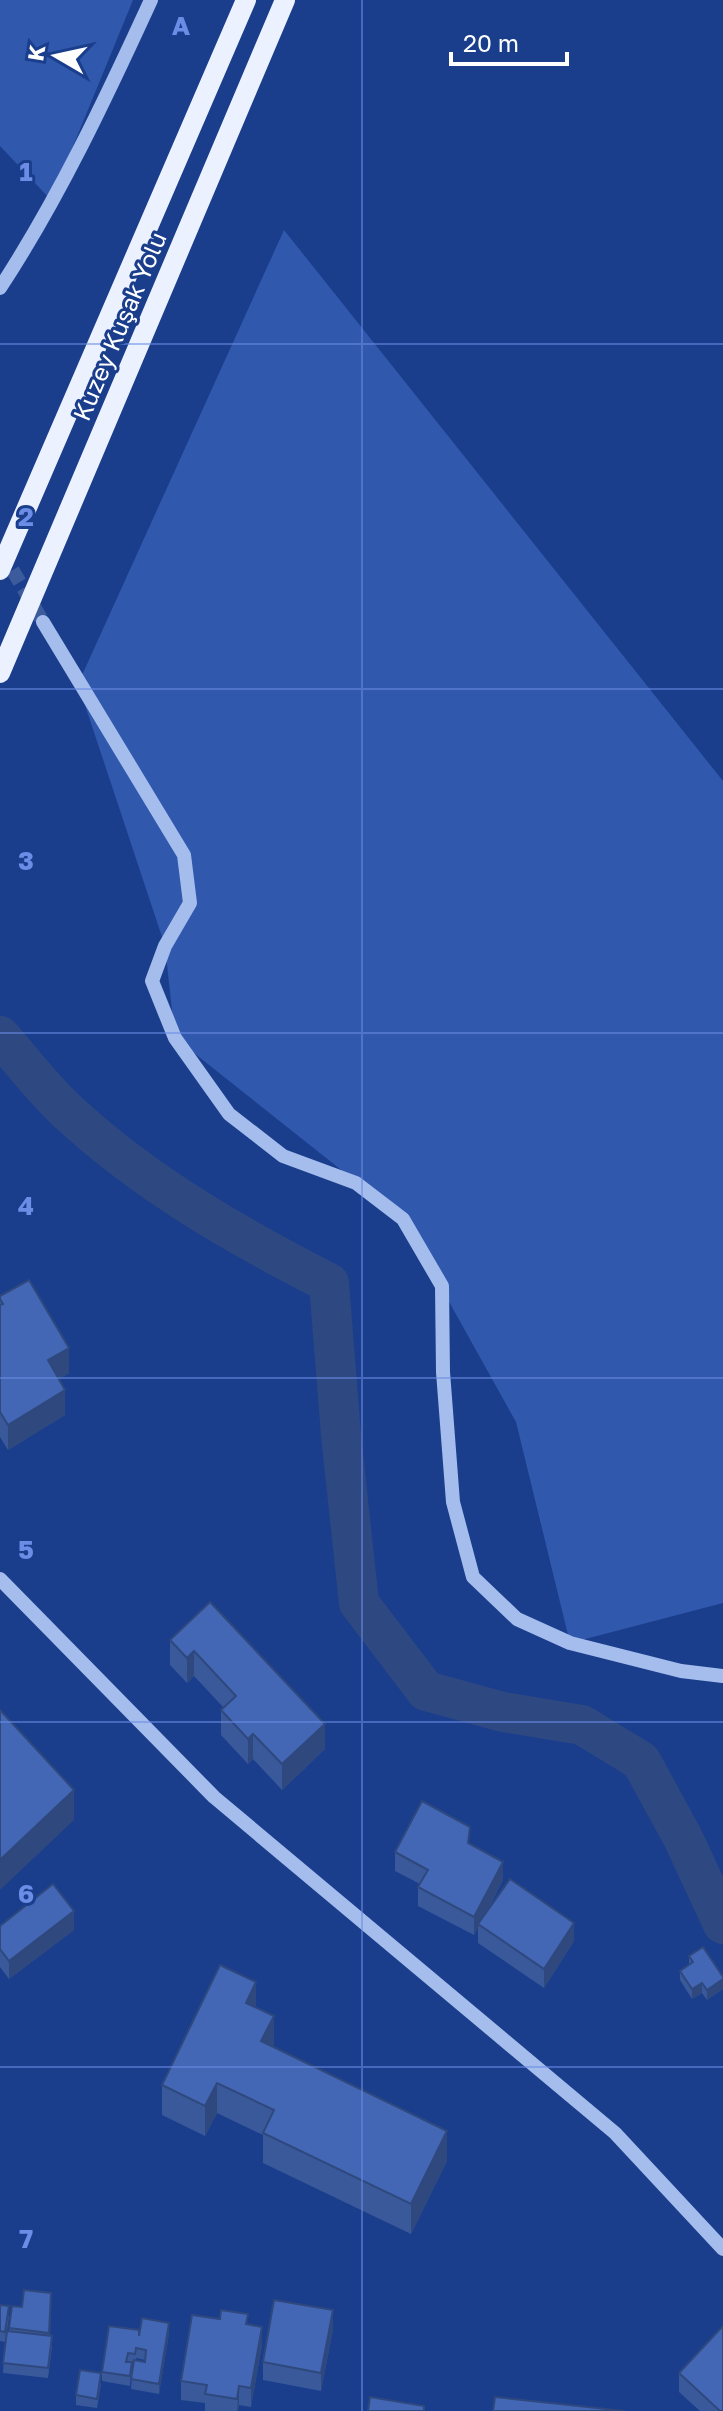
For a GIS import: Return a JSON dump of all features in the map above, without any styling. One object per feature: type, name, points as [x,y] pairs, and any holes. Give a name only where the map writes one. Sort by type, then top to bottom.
[{"type":"main road","name":"Kuzey Kuşak Yolu","points":[[0,570],[246,0]]},
{"type":"main road","name":"Kuzey Kuşak Yolu","points":[[0,673],[285,0]]},
{"type":"street","points":[[0,288],[22,255],[108,95],[151,0]]},
{"type":"street","points":[[43,622],[184,855],[190,903],[165,946],[152,981],[175,1038],[229,1114],[283,1156],[356,1183],[403,1219],[442,1286],[443,1372],[453,1502],[473,1577],[517,1619],[570,1643],[681,1671],[723,1676]]},
{"type":"street","points":[[0,1579],[214,1797],[615,2133],[723,2249]]},
{"type":"shaded area","points":[[0,0],[133,0],[51,200],[0,146]]},
{"type":"shaded area","points":[[284,230],[723,781],[723,1603],[570,1643],[516,1422],[403,1219],[175,1038],[165,946],[78,684]]},
{"type":"building","points":[[29,1280],[69,1348],[48,1360],[65,1390],[8,1425],[0,1412],[0,1305],[3,1304],[0,1296]]},
{"type":"building","points":[[210,1602],[325,1724],[282,1764],[253,1734],[248,1739],[221,1710],[236,1696],[194,1651],[187,1658],[170,1640]]},
{"type":"building","points":[[0,1710],[74,1790],[0,1860]]},
{"type":"building","points":[[422,1801],[470,1827],[468,1843],[503,1862],[474,1917],[418,1887],[428,1870],[395,1852]]},
{"type":"building","points":[[510,1879],[574,1923],[544,1969],[478,1924]]},
{"type":"building","points":[[53,1884],[74,1911],[9,1961],[0,1949],[0,1926]]},
{"type":"building","points":[[703,1947],[723,1979],[707,1990],[702,1983],[692,1989],[680,1971],[693,1962],[689,1956]]},
{"type":"building","points":[[220,1965],[256,1982],[246,2003],[274,2016],[261,2041],[447,2131],[411,2204],[263,2133],[274,2110],[217,2083],[205,2106],[162,2085]]},
{"type":"building","points":[[24,2290],[51,2293],[49,2333],[9,2328],[12,2306],[22,2307]]},
{"type":"building","points":[[274,2300],[333,2310],[321,2373],[263,2362]]},
{"type":"building","points":[[0,2305],[9,2306],[5,2332],[0,2331]]},
{"type":"building","points":[[221,2310],[248,2314],[246,2324],[262,2327],[251,2388],[239,2386],[237,2399],[205,2394],[207,2385],[181,2381],[192,2315],[220,2319]]},
{"type":"building","points":[[142,2318],[169,2323],[159,2384],[131,2379],[134,2360],[145,2362],[146,2350],[136,2348],[135,2354],[128,2353],[126,2362],[132,2362],[130,2376],[102,2372],[109,2326],[139,2330],[139,2336]]},
{"type":"building","points":[[722,2327],[723,2411],[720,2411],[679,2373]]},
{"type":"building","points":[[7,2331],[52,2336],[48,2368],[3,2363]]},
{"type":"building","points":[[80,2370],[101,2373],[97,2399],[76,2395]]},
{"type":"building","points":[[370,2397],[424,2406],[424,2411],[368,2411]]},
{"type":"building","points":[[495,2397],[625,2411],[493,2411]]},
{"type":"waterway","points":[[0,1036],[60,1104],[129,1163],[193,1207],[329,1283],[359,1603],[426,1691],[503,1712],[582,1725],[641,1761],[683,1838],[723,1924]]},
{"type":"tunnel","points":[[2,552],[43,622]]}]
